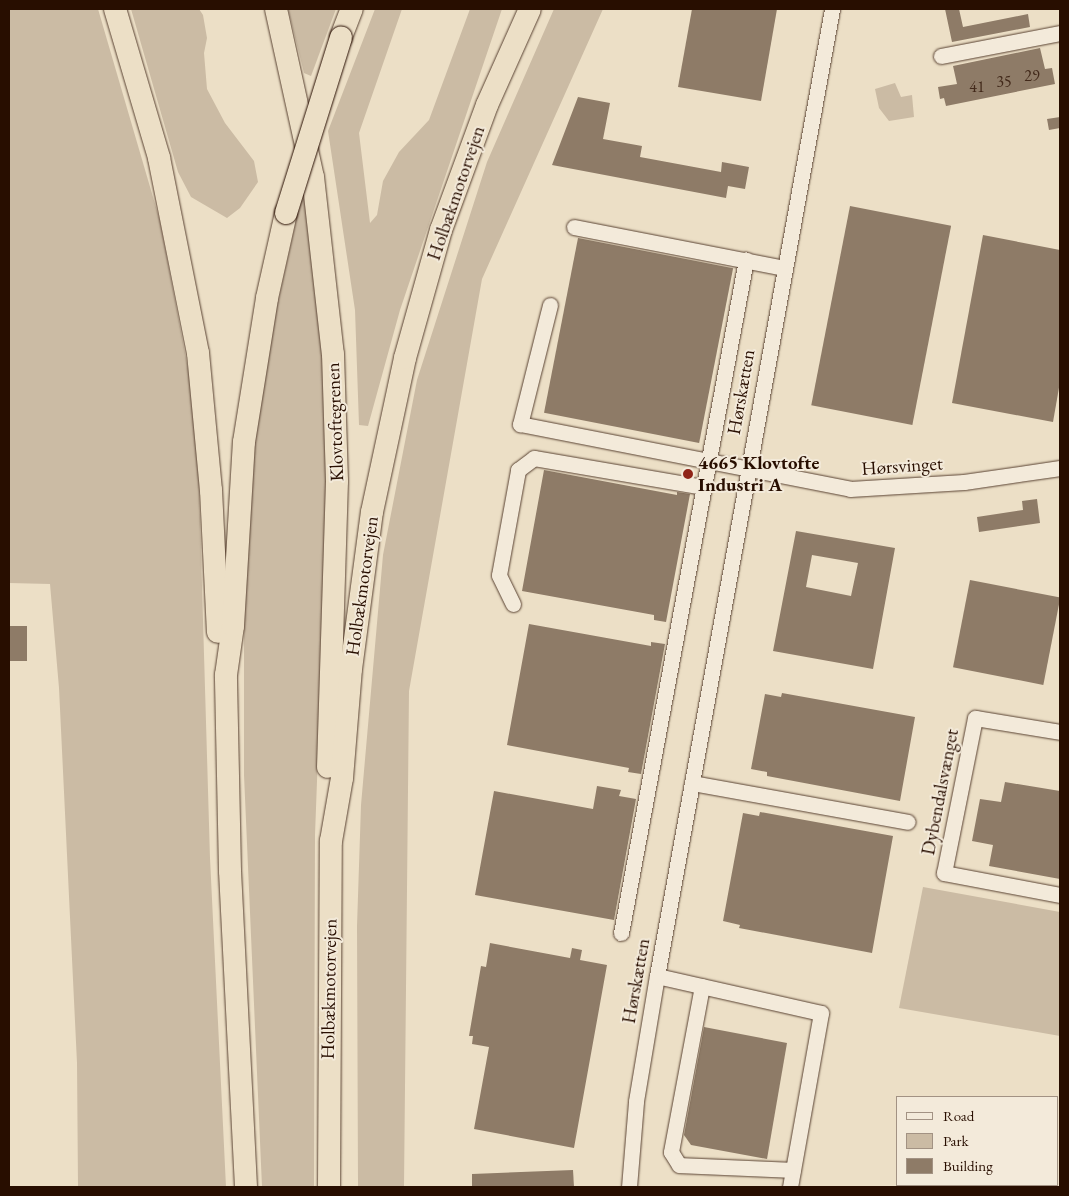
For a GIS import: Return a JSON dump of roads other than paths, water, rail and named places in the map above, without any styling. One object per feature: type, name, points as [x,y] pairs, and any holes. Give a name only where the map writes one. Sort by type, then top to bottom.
[{"type":"highway","points":[[115,9],[164,175],[198,352],[212,490],[218,627],[226,675],[231,881],[246,1187]]},
{"type":"highway","name":"Klovtoftegrenen","points":[[276,9],[313,177],[333,354],[337,481],[329,752],[331,840]]},
{"type":"highway","points":[[226,675],[232,626],[244,442],[267,298],[286,213],[341,37],[352,9]]},
{"type":"highway","name":"Holbækmotorvejen","points":[[329,1187],[331,840],[342,778],[364,564],[382,458],[405,358],[453,196],[487,105],[530,9]]},
{"type":"street","name":"Hørskætten","points":[[629,1187],[636,1101],[657,976],[832,9]]},
{"type":"street","points":[[941,56],[1060,33]]},
{"type":"street","points":[[574,226],[784,268]]},
{"type":"street","points":[[621,933],[746,260]]},
{"type":"street","name":"Hørsvinget","points":[[550,305],[520,424],[747,471],[850,490],[879,490],[1060,468]]},
{"type":"street","points":[[513,604],[499,575],[518,470],[534,458],[703,487]]},
{"type":"street","name":"Dybendalsvænget","points":[[1060,732],[975,718],[944,873],[1060,895]]},
{"type":"street","points":[[692,783],[908,822]]},
{"type":"street","points":[[657,976],[820,1013],[790,1187]]},
{"type":"street","points":[[702,986],[671,1152],[679,1165],[793,1170]]},
{"type":"place","name":"4665 Klovtofte Industri A","points":[[688,474]]}]
